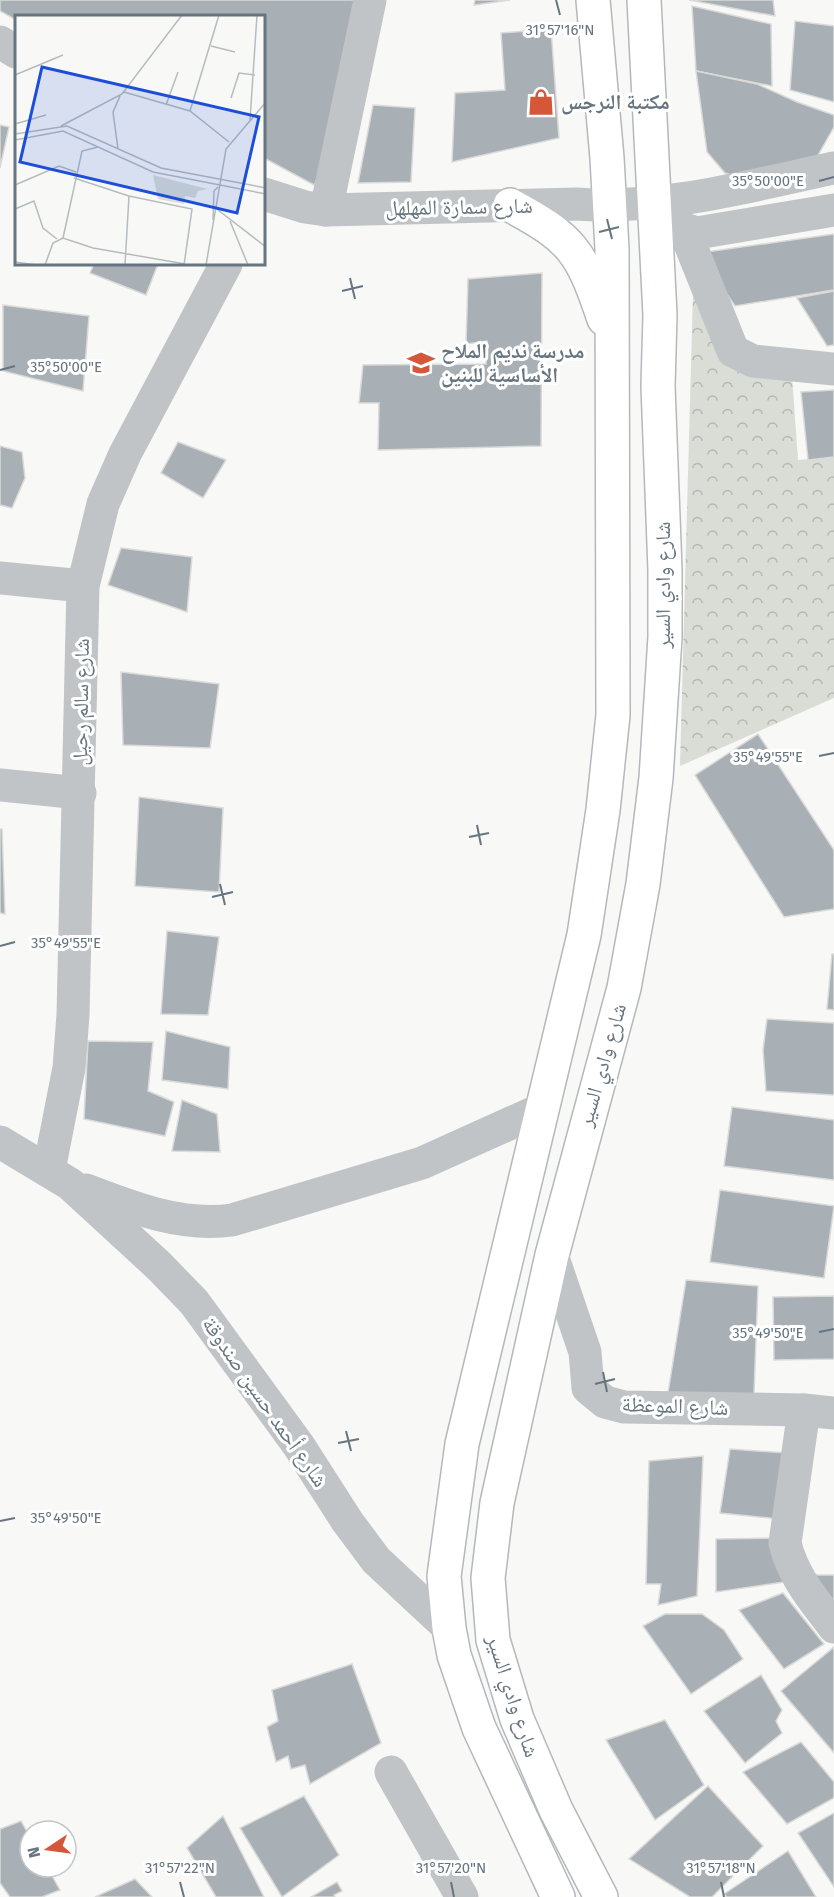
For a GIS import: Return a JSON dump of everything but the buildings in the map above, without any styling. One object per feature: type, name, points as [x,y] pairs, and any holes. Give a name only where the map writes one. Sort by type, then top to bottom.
[{"type":"main road","name":"شارع وادي السير","points":[[558,1897],[479,1728],[454,1655],[448,1628],[444,1576],[462,1444],[584,935],[603,810],[613,715],[614,484],[610,206],[593,0]]},
{"type":"main road","name":"شارع وادي السير","points":[[601,1897],[533,1761],[505,1686],[490,1626],[488,1578],[497,1503],[552,1255],[624,988],[643,884],[656,778],[665,637],[665,570],[655,203],[644,0]]},
{"type":"main road","points":[[510,205],[547,225],[574,250],[592,285],[611,341]]},
{"type":"main road","points":[[448,1628],[490,1626]]},
{"type":"street","points":[[326,210],[370,0]]},
{"type":"street","points":[[0,42],[15,51]]},
{"type":"street","points":[[0,68],[15,69]]},
{"type":"street","name":"شارع سمارة المهلهل","points":[[266,195],[305,207],[326,210],[510,205],[610,206],[655,203],[834,168]]},
{"type":"street","points":[[655,203],[684,229],[697,233],[834,210]]},
{"type":"street","points":[[684,229],[733,351],[753,362],[834,369]]},
{"type":"street","name":"شارع سالم رحيل","points":[[59,1177],[69,1068],[80,794],[83,586],[103,504],[124,454],[225,266]]},
{"type":"street","points":[[0,579],[83,586]]},
{"type":"street","points":[[0,785],[80,794]]},
{"type":"street","name":"شارع أحمد حسين صندوقة","points":[[0,1142],[59,1177],[125,1205],[184,1221],[232,1220],[422,1163],[542,1109]]},
{"type":"street","name":"شارع أحمد حسين صندوقة","points":[[59,1177],[159,1266],[194,1302],[293,1436],[347,1521],[376,1560],[448,1628]]},
{"type":"street","name":"شارع الموعظة","points":[[552,1255],[585,1352],[588,1388],[605,1402],[624,1407],[819,1411]]},
{"type":"street","points":[[819,1411],[785,1543],[790,1563],[798,1579],[834,1627]]},
{"type":"street","points":[[391,1772],[462,1897]]},
{"type":"green space","points":[[693,292],[729,362],[792,376],[798,460],[834,457],[834,698],[680,766]]},
{"type":"place","name":"مكتبة النرجس","points":[[541,102]]},
{"type":"place","name":"مدرسة نديم الملاح الأساسية للبنين","points":[[421,363]]}]
